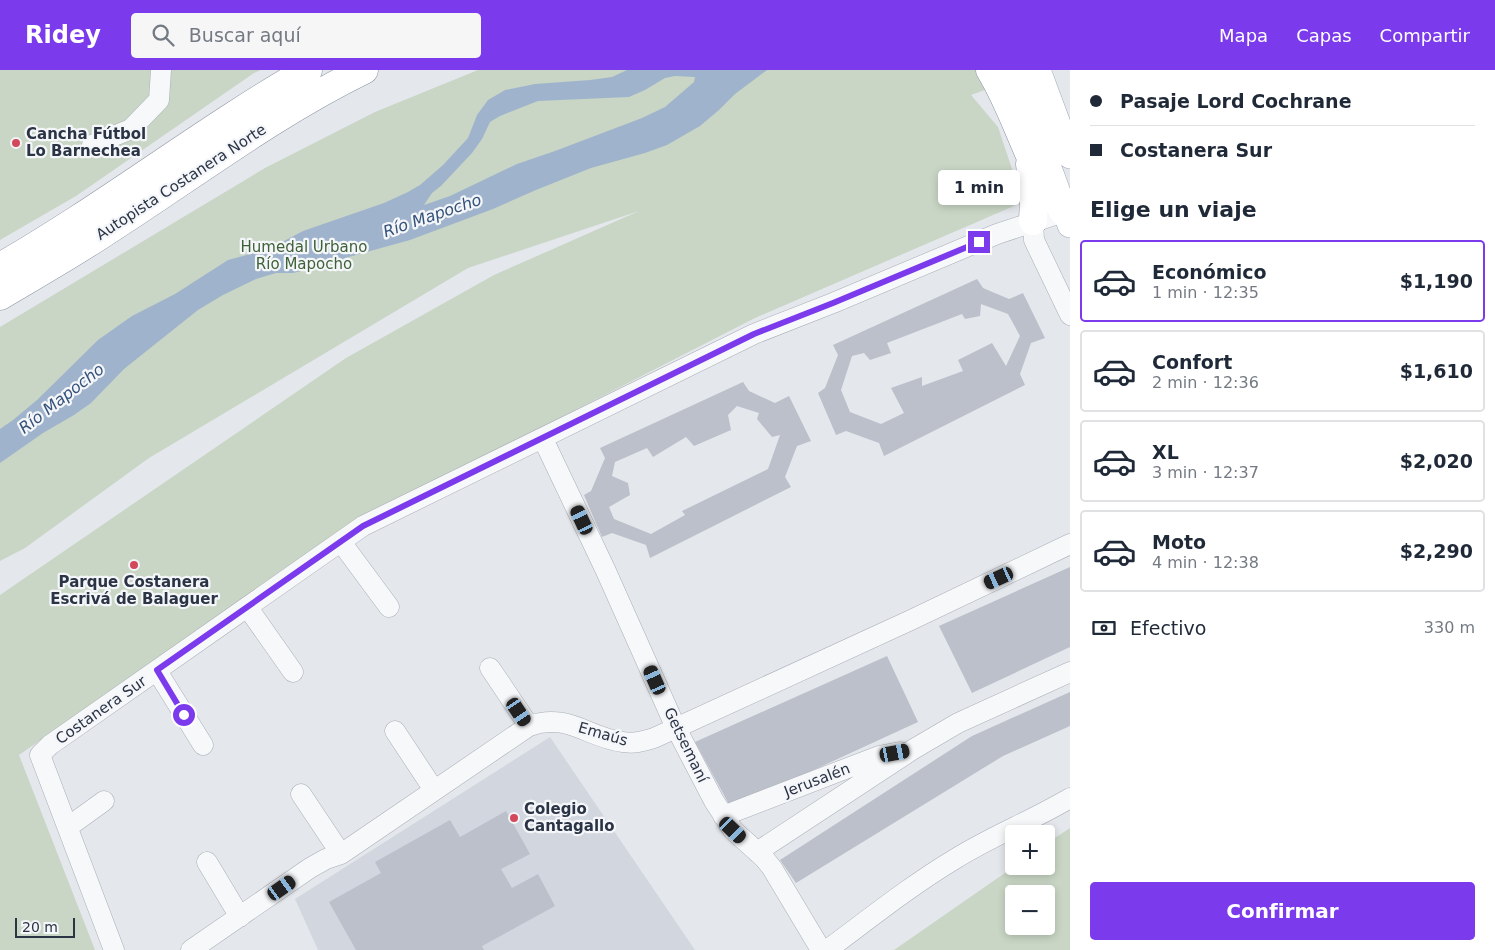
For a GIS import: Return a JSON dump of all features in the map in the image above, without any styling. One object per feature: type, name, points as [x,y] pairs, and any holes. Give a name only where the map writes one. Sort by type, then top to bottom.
[{"type":"highway","name":"Autopista Costanera Norte","points":[[0,266],[66,227],[236,114],[308,70]]},
{"type":"highway","name":"Autopista Costanera Norte","points":[[0,296],[111,229],[266,125],[364,70]]},
{"type":"highway","points":[[990,70],[1013,87],[1028,152],[1034,197],[1033,221]]},
{"type":"highway","points":[[1028,152],[1050,192],[1068,216]]},
{"type":"main road","points":[[1042,79],[1070,156]]},
{"type":"main road","points":[[1013,87],[1068,216]]},
{"type":"street","points":[[92,145],[130,129],[159,100],[161,70]]},
{"type":"street","name":"Costanera Sur","points":[[68,827],[40,755],[50,745],[363,526],[754,334],[997,234],[1033,221],[1068,216]]},
{"type":"street","points":[[1033,221],[1034,240],[1070,315]]},
{"type":"street","name":"Getsemaní","points":[[543,439],[605,569],[676,728],[723,816],[733,830],[772,868],[821,950]]},
{"type":"street","points":[[341,542],[389,607]]},
{"type":"street","name":"Emaús","points":[[191,950],[319,863],[341,854],[529,726],[543,722],[561,722],[612,740],[632,743],[654,738],[920,616],[1070,544]]},
{"type":"street","points":[[248,608],[293,672]]},
{"type":"street","points":[[490,668],[529,726]]},
{"type":"street","points":[[157,670],[203,745]]},
{"type":"street","name":"Jerusalén","points":[[757,852],[912,750],[958,723],[1070,672]]},
{"type":"street","points":[[395,731],[434,790]]},
{"type":"street","name":"Jerusalén","points":[[723,816],[879,756],[912,750]]},
{"type":"street","points":[[301,794],[341,854]]},
{"type":"street","points":[[827,950],[955,858],[1070,798]]},
{"type":"street","points":[[104,801],[68,827],[114,950]]},
{"type":"street","points":[[207,862],[240,917]]},
{"type":"shaded area","name":"Colegio Cantagallo","points":[[550,737],[695,950],[318,950],[295,899]]},
{"type":"green space","points":[[0,70],[261,70],[76,196],[0,240]]},
{"type":"green space","name":"Humedal Urbano Río Mapocho","points":[[478,70],[1040,70],[971,95],[998,127],[1023,202],[755,318],[349,526],[19,755],[95,950],[0,950],[0,595],[346,358],[494,275],[639,211],[468,268],[149,458],[25,548],[0,561],[0,327],[265,168],[375,112]]},
{"type":"green space","points":[[1070,828],[1070,950],[894,950],[1005,873],[1005,875],[1055,875],[1055,838]]},
{"type":"water","name":"Río Mapocho","points":[[627,70],[767,70],[735,94],[700,126],[667,145],[591,168],[493,209],[410,240],[320,267],[293,273],[276,273],[256,279],[223,295],[198,310],[124,369],[91,403],[0,463],[0,429],[37,400],[98,340],[132,316],[175,294],[228,260],[269,249],[303,231],[384,203],[420,185],[443,165],[468,138],[477,115],[488,100],[505,90],[535,84],[612,77]],"holes":[[[675,76],[695,77],[694,82],[665,107],[642,118],[517,164],[450,196],[424,205],[432,193],[472,153],[482,139],[490,122],[500,116],[538,101],[629,97],[665,78]]]},
{"type":"building","points":[[977,279],[983,288],[1009,299],[1023,293],[1045,338],[1031,343],[1020,374],[1025,385],[884,456],[879,443],[846,431],[836,435],[818,393],[825,388],[838,355],[833,345]],"holes":[[[981,304],[1008,314],[1020,336],[1006,366],[992,343],[958,360],[963,371],[922,386],[922,377],[891,388],[904,413],[881,424],[850,412],[841,390],[852,356],[864,353],[870,360],[891,353],[887,343],[962,314],[965,319],[980,316]]]},
{"type":"building","points":[[743,382],[749,391],[775,403],[789,396],[811,441],[797,446],[785,477],[791,487],[650,558],[646,545],[612,533],[602,537],[584,495],[591,491],[605,458],[600,448]],"holes":[[[737,406],[759,413],[757,419],[772,437],[780,435],[768,469],[682,511],[685,515],[651,534],[614,519],[609,507],[630,495],[628,483],[612,476],[615,462],[647,448],[653,457],[686,437],[694,446],[731,430],[728,415]]]},
{"type":"building","points":[[1070,567],[1070,647],[972,693],[939,626]]},
{"type":"building","points":[[887,656],[918,722],[731,808],[695,742]]},
{"type":"building","points":[[1070,692],[1070,726],[1003,756],[796,883],[780,860],[972,736]]},
{"type":"building","points":[[506,811],[530,854],[501,869],[512,888],[538,874],[555,906],[482,946],[484,950],[356,950],[329,902],[381,873],[375,862],[450,820],[460,837]]},
{"type":"place","name":"Cancha Fútbol Lo Barnechea","points":[[16,143]]},
{"type":"place","name":"Parque Costanera Escrivá de Balaguer","points":[[134,565]]},
{"type":"place","name":"Colegio Cantagallo","points":[[514,818]]},
{"type":"route","points":[[184,715],[157,670],[363,526],[754,334],[979,242]]}]
